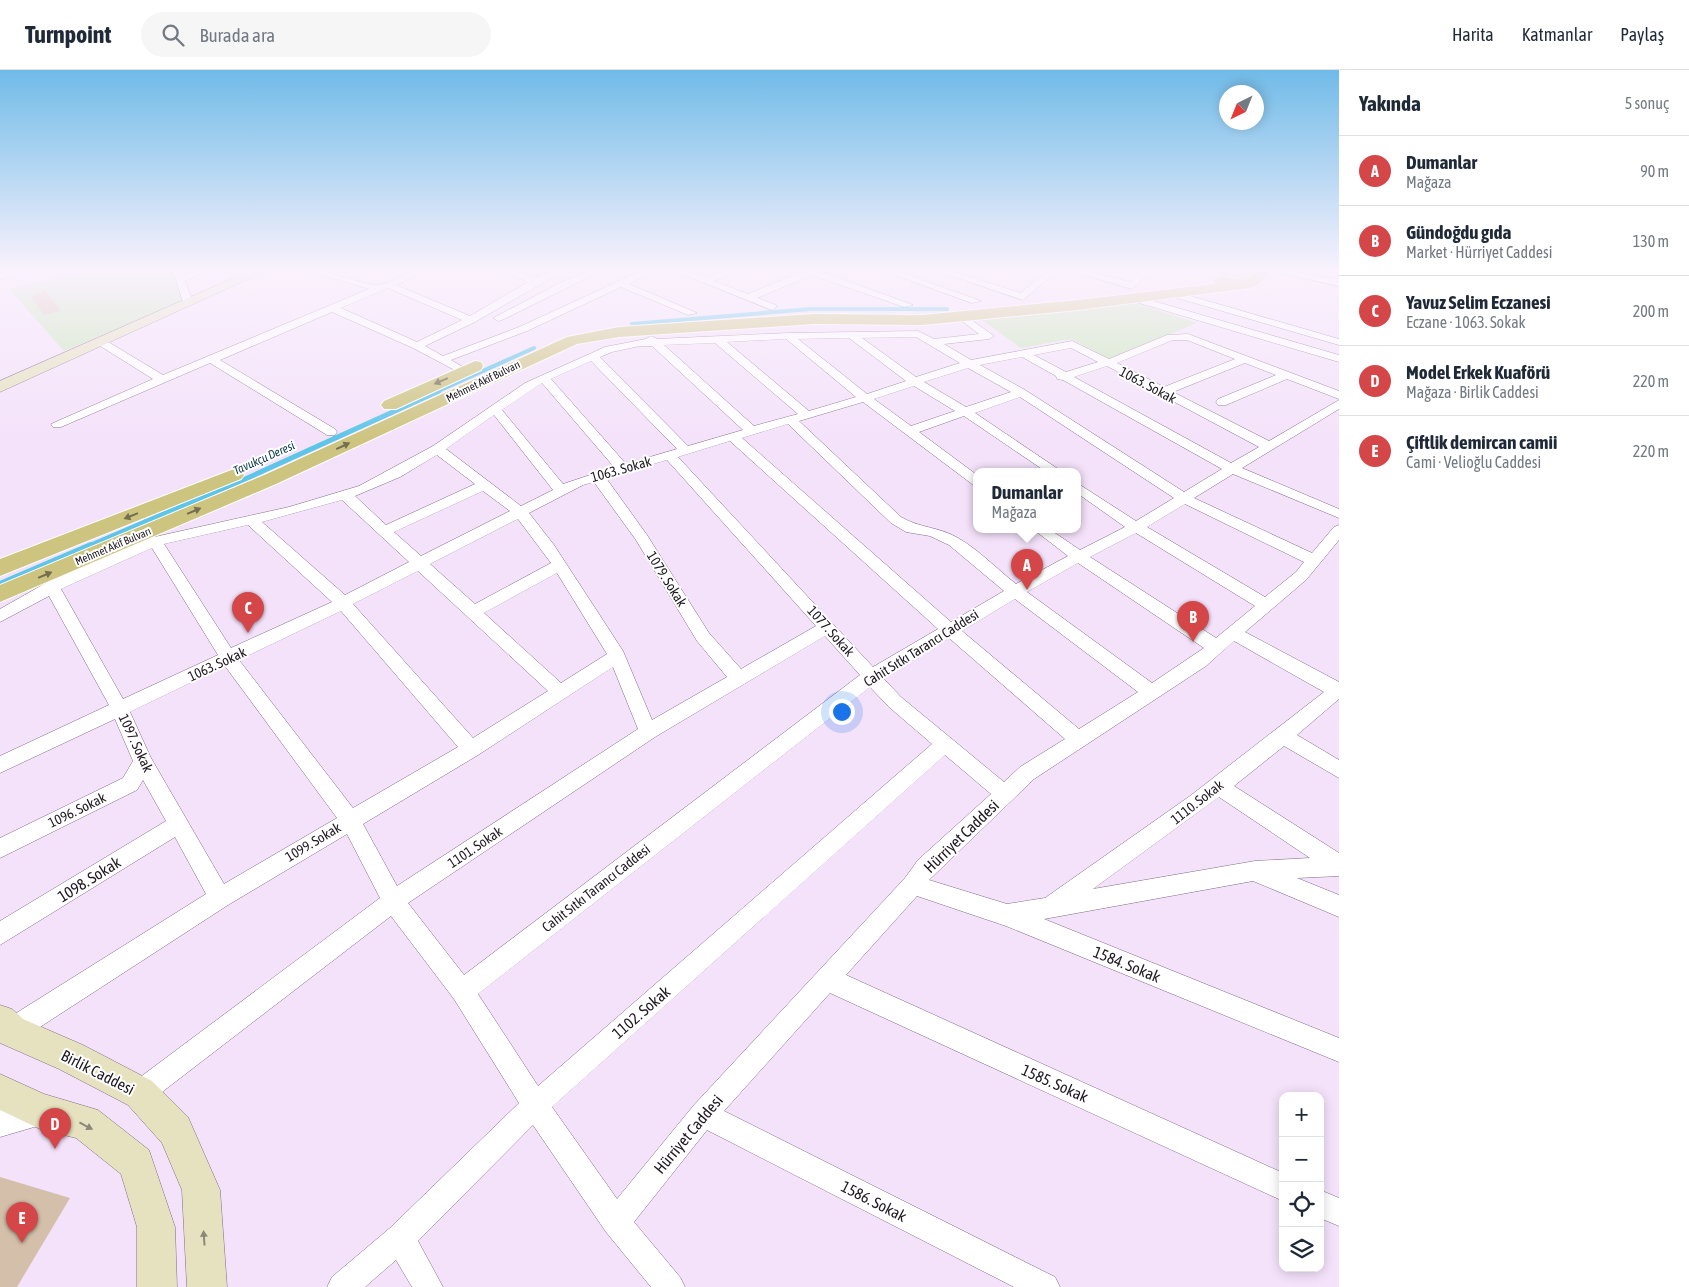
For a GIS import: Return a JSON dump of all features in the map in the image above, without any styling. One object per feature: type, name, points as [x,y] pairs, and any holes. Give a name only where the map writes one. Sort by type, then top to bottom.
[{"type":"main road","points":[[0,387],[134,327]]},
{"type":"main road","name":"Mehmet Akif Bulvarı","points":[[375,412],[540,335],[564,327]]},
{"type":"main road","name":"Mehmet Akif Bulvarı","points":[[0,594],[269,480],[557,346],[590,336],[699,327]]},
{"type":"main road","points":[[313,440],[349,424]]},
{"type":"main road","name":"Mehmet Akif Bulvarı","points":[[0,568],[251,468]]},
{"type":"main road","name":"Birlik Caddesi","points":[[6,1026],[71,1056],[140,1093],[175,1130],[201,1190],[207,1287]]},
{"type":"main road","points":[[0,1091],[40,1112],[85,1123],[136,1163],[156,1226],[157,1287]]},
{"type":"street","points":[[57,424],[287,327]]},
{"type":"street","points":[[374,327],[444,359],[464,372]]},
{"type":"street","points":[[417,346],[457,327]]},
{"type":"street","points":[[518,327],[523,329]]},
{"type":"street","points":[[444,359],[528,327]]},
{"type":"street","points":[[908,327],[968,364],[1021,393],[1182,497],[1314,560]]},
{"type":"street","points":[[933,342],[989,336],[977,327]]},
{"type":"street","points":[[1239,327],[1339,359]]},
{"type":"street","points":[[1287,327],[1339,342]]},
{"type":"street","points":[[637,331],[656,343],[752,431]]},
{"type":"street","points":[[0,616],[52,588],[155,541],[251,520],[346,496],[395,474],[438,449],[529,385],[592,356],[626,344],[788,336],[918,334]]},
{"type":"street","points":[[851,335],[914,381],[968,412],[1050,468]]},
{"type":"street","points":[[788,336],[865,398],[973,479]]},
{"type":"street","points":[[1061,377],[1106,363],[1171,337],[1188,337],[1339,395]]},
{"type":"street","points":[[719,340],[807,415]]},
{"type":"street","points":[[101,342],[161,379]]},
{"type":"street","name":"1063. Sokak","points":[[2,758],[120,709],[229,659],[420,564],[578,482],[865,398],[968,364],[1072,344],[1268,446]]},
{"type":"street","points":[[1025,354],[1061,377],[1230,468],[1339,514]]},
{"type":"street","points":[[592,356],[685,450]]},
{"type":"street","points":[[211,359],[331,432]]},
{"type":"street","points":[[1162,392],[1244,359]]},
{"type":"street","points":[[1222,402],[1286,375]]},
{"type":"street","points":[[544,378],[623,469]]},
{"type":"street","points":[[909,431],[1021,393]]},
{"type":"street","name":"Cahit Sıtkı Tarancı Caddesi","points":[[462,991],[872,676],[1015,591],[1136,527],[1182,497],[1339,404]]},
{"type":"street","points":[[495,408],[561,491]]},
{"type":"street","points":[[791,420],[896,520],[911,529],[933,532],[954,542],[1015,591],[1151,692]]},
{"type":"street","points":[[733,437],[950,630],[1079,740]]},
{"type":"street","points":[[438,449],[520,513],[549,548],[617,656],[648,732]]},
{"type":"street","name":"1077. Sokak","points":[[669,455],[895,702],[1005,794]]},
{"type":"street","name":"1079. Sokak","points":[[597,476],[642,538],[703,637],[739,679]]},
{"type":"street","points":[[385,531],[484,485]]},
{"type":"street","points":[[1081,490],[1136,527],[1266,605]]},
{"type":"street","points":[[346,496],[560,692]]},
{"type":"street","points":[[251,520],[343,603],[471,749]]},
{"type":"street","name":"Hürriyet Caddesi","points":[[616,1222],[703,1114],[913,886],[926,867],[1027,773],[1200,661],[1301,576],[1339,530]]},
{"type":"street","points":[[1046,533],[1216,647]]},
{"type":"street","points":[[155,541],[229,659],[350,820],[393,901],[462,991],[535,1105],[616,1222],[670,1287]]},
{"type":"street","points":[[472,613],[560,565]]},
{"type":"street","name":"1097. Sokak","points":[[52,588],[120,709],[143,762],[220,898]]},
{"type":"street","name":"1101. Sokak","points":[[140,1093],[393,901],[648,732],[828,628]]},
{"type":"street","points":[[1233,633],[1338,691]]},
{"type":"street","name":"1099. Sokak","points":[[6,1026],[471,749],[617,656]]},
{"type":"street","name":"1110. Sokak","points":[[1050,907],[1160,831],[1338,691]]},
{"type":"street","points":[[1282,736],[1339,770]]},
{"type":"street","name":"1102. Sokak","points":[[342,1287],[400,1238],[535,1105],[945,744]]},
{"type":"street","name":"1096. Sokak","points":[[0,848],[130,784],[143,762]]},
{"type":"street","points":[[1218,786],[1339,866]]},
{"type":"street","name":"1098. Sokak","points":[[0,934],[178,824]]},
{"type":"street","points":[[1007,915],[1254,871],[1339,866]]},
{"type":"street","points":[[1254,871],[1339,906]]},
{"type":"street","name":"1584. Sokak","points":[[913,886],[1007,915],[1339,1050]]},
{"type":"street","name":"1585. Sokak","points":[[826,979],[1279,1184]]},
{"type":"street","points":[[0,1121],[40,1112]]},
{"type":"street","name":"1586. Sokak","points":[[703,1114],[1045,1287]]},
{"type":"street","points":[[1324,1206],[1339,1212]]},
{"type":"street","points":[[400,1238],[428,1287]]},
{"type":"green space","points":[[43,327],[122,327],[64,351]]},
{"type":"green space","points":[[991,327],[1188,327],[1110,359],[1071,339],[1021,348]]},
{"type":"building","points":[[0,1177],[70,1198],[17,1287],[0,1287]]},
{"type":"waterway","name":"Tavukçu Deresi","points":[[436,392],[534,348]]},
{"type":"waterway","name":"Tavukçu Deresi","points":[[89,546],[252,476],[439,391]]},
{"type":"waterway","name":"Tavukçu Deresi","points":[[0,584],[91,545]]},
{"type":"place","name":"Dumanlar","points":[[1027,590]]},
{"type":"place","name":"Yavuz Selim Eczanesi","points":[[248,633]]},
{"type":"place","name":"Gündoğdu gıda","points":[[1193,642]]},
{"type":"place","name":"Model Erkek Kuaförü","points":[[55,1149]]},
{"type":"place","name":"Çiftlik demircan camii","points":[[22,1243]]}]
